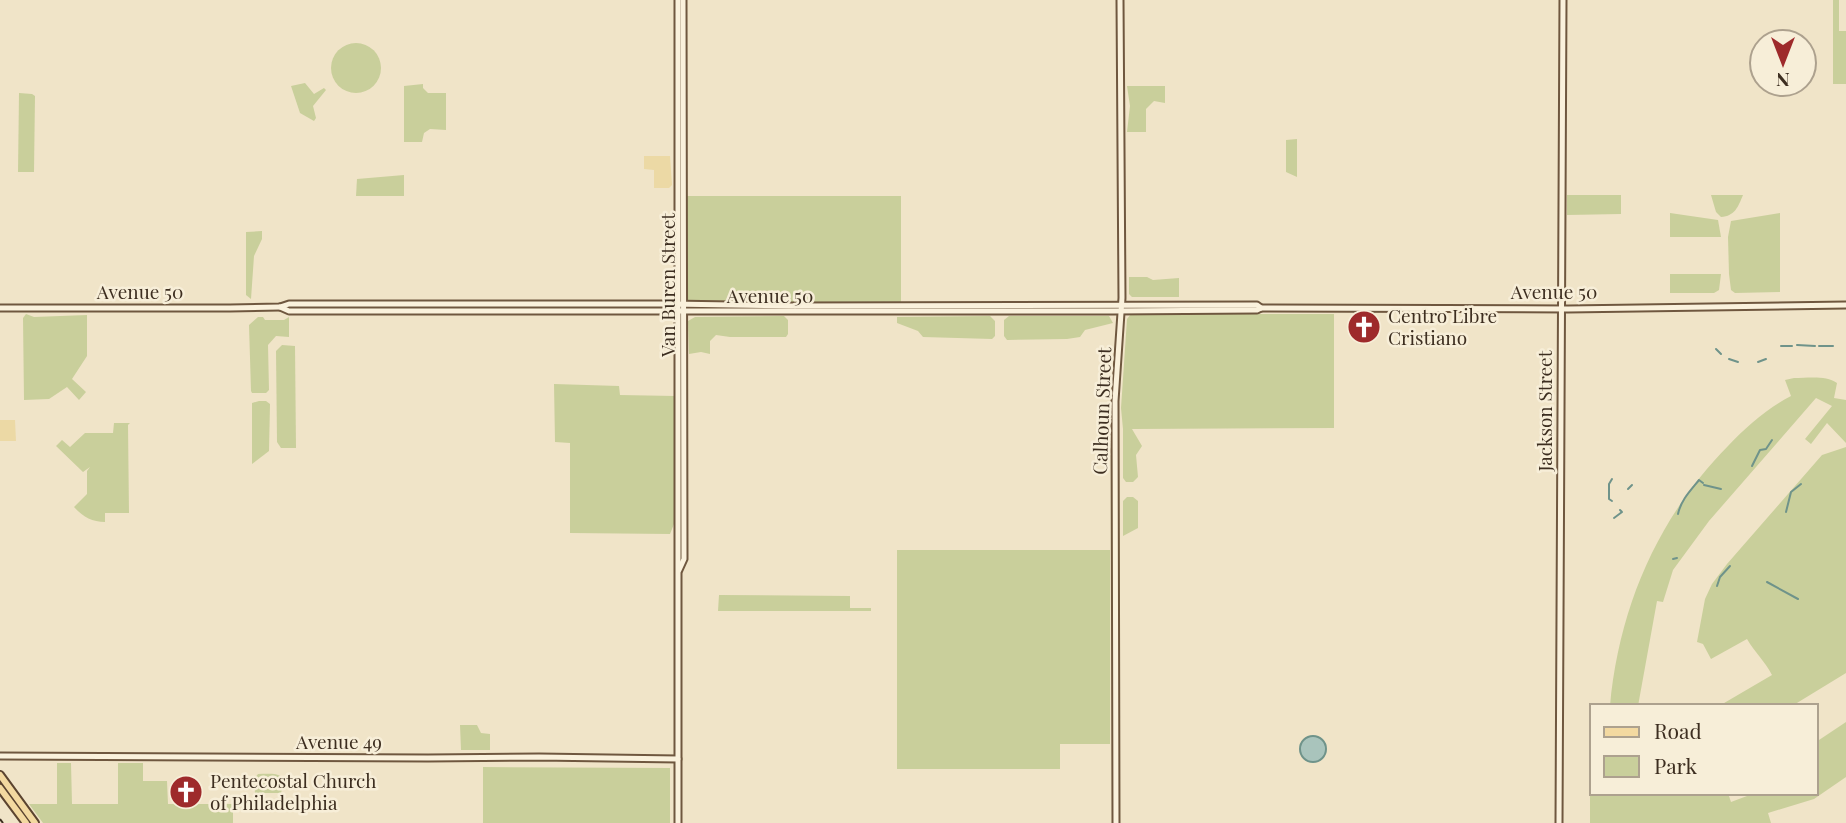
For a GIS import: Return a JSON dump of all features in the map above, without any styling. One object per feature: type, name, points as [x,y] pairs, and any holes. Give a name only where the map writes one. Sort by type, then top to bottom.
[{"type":"main road","name":"Van Buren Street","points":[[678,823],[680,0]]},
{"type":"main road","name":"Calhoun Street","points":[[1116,823],[1115,401],[1121,308],[1120,0]]},
{"type":"main road","name":"Jackson Street","points":[[1559,823],[1563,0]]},
{"type":"main road","name":"Avenue 50","points":[[0,308],[280,307],[289,303],[647,304],[680,308]]},
{"type":"main road","points":[[557,304],[599,307],[605,311],[610,307],[647,304]]},
{"type":"main road","name":"Avenue 50","points":[[280,307],[289,311],[605,311],[680,308],[1121,308],[1257,305],[1561,308],[1846,305]]},
{"type":"main road","name":"Avenue 49","points":[[0,756],[505,756],[678,759]]},
{"type":"main road","points":[[0,775],[35,823]]},
{"type":"main road","points":[[0,788],[26,823]]},
{"type":"green space","points":[[1833,0],[1839,0],[1839,31],[1846,31],[1846,84],[1833,84]]},
{"type":"green space","points":[[356,43],[373,51],[381,68],[373,85],[356,93],[339,85],[331,68],[339,51]]},
{"type":"green space","points":[[305,83],[314,94],[324,88],[326,90],[313,106],[316,118],[314,121],[300,113],[291,86]]},
{"type":"green space","points":[[423,84],[428,93],[446,93],[446,130],[430,129],[424,133],[422,142],[404,142],[404,86]]},
{"type":"green space","points":[[1127,86],[1165,86],[1165,103],[1154,101],[1146,109],[1146,132],[1127,132],[1130,106]]},
{"type":"green space","points":[[19,93],[35,96],[34,172],[18,172]]},
{"type":"green space","points":[[1297,139],[1297,177],[1286,172],[1286,140]]},
{"type":"green space","points":[[404,175],[404,196],[356,196],[357,179]]},
{"type":"green space","points":[[1567,195],[1621,195],[1621,214],[1567,215]]},
{"type":"green space","points":[[1711,195],[1743,195],[1733,213],[1721,217],[1716,212]]},
{"type":"green space","points":[[686,196],[901,196],[901,303],[686,303]]},
{"type":"green space","points":[[1670,213],[1718,220],[1721,237],[1670,237]]},
{"type":"green space","points":[[1780,213],[1780,292],[1735,293],[1731,290],[1729,274],[1728,237],[1731,221]]},
{"type":"green space","points":[[262,231],[262,239],[254,256],[251,299],[246,295],[246,232]]},
{"type":"green space","points":[[1670,274],[1721,274],[1719,290],[1714,293],[1670,293]]},
{"type":"green space","points":[[1129,277],[1147,277],[1153,280],[1179,278],[1179,297],[1132,297],[1129,294]]},
{"type":"green space","points":[[26,314],[34,317],[87,315],[87,356],[72,379],[86,392],[79,400],[67,387],[49,399],[24,400],[23,318]]},
{"type":"green space","points":[[1131,314],[1334,314],[1334,428],[1132,429],[1142,446],[1136,455],[1138,477],[1133,482],[1126,482],[1123,478],[1121,408],[1127,319]]},
{"type":"green space","points":[[784,316],[788,320],[786,337],[716,335],[710,341],[710,354],[689,354],[688,321],[695,317]]},
{"type":"green space","points":[[990,316],[995,321],[995,336],[992,339],[923,337],[918,331],[897,323],[897,317]]},
{"type":"green space","points":[[1009,316],[1109,316],[1113,323],[1085,330],[1080,337],[1007,340],[1004,336],[1004,320]]},
{"type":"green space","points":[[258,317],[265,320],[284,320],[289,317],[289,337],[276,336],[268,345],[269,390],[266,393],[251,391],[249,325]]},
{"type":"green space","points":[[282,345],[295,346],[296,448],[281,448],[277,442],[276,351]]},
{"type":"green space","points":[[1822,378],[1837,383],[1834,398],[1846,400],[1846,443],[1827,423],[1811,444],[1805,439],[1832,406],[1816,398],[1709,521],[1673,570],[1663,602],[1657,601],[1638,704],[1610,704],[1622,634],[1646,566],[1662,533],[1703,473],[1728,446],[1758,418],[1791,396],[1785,380]]},
{"type":"green space","points":[[554,384],[619,386],[620,395],[675,396],[674,524],[670,534],[570,533],[570,443],[555,442]]},
{"type":"green space","points":[[259,401],[270,404],[269,451],[252,464],[252,403]]},
{"type":"green space","points":[[114,423],[130,423],[129,513],[105,513],[105,522],[96,521],[84,516],[74,507],[87,494],[87,471],[90,467],[83,472],[56,446],[62,440],[70,447],[85,433],[113,433]]},
{"type":"green space","points":[[1846,447],[1846,673],[1795,704],[1722,704],[1772,675],[1747,639],[1711,659],[1703,644],[1697,642],[1705,599],[1727,564],[1822,455]]},
{"type":"green space","points":[[1127,497],[1138,501],[1138,528],[1123,536],[1123,501]]},
{"type":"green space","points":[[897,550],[1110,550],[1110,744],[1060,744],[1060,769],[897,769]]},
{"type":"green space","points":[[719,595],[850,596],[850,608],[871,608],[871,611],[718,611]]},
{"type":"green space","points":[[1846,722],[1846,777],[1814,799],[1768,813],[1771,823],[1590,823],[1590,795],[1729,795],[1731,802],[1750,795],[1818,795],[1818,741]]},
{"type":"green space","points":[[460,725],[477,725],[481,733],[490,734],[490,750],[461,750]]},
{"type":"green space","points":[[57,763],[71,763],[72,804],[118,804],[118,763],[143,763],[143,781],[167,781],[168,804],[233,804],[233,823],[43,823],[29,804],[57,804]]},
{"type":"green space","points":[[483,767],[670,768],[670,823],[483,823]]},
{"type":"green space","points":[[258,774],[279,775],[283,781],[281,793],[255,793],[254,779]]},
{"type":"sand","points":[[644,156],[670,156],[672,185],[669,188],[654,188],[654,170],[644,169]]},
{"type":"sand","points":[[0,420],[15,420],[16,441],[0,441]]},
{"type":"water","points":[[1313,736],[1322,740],[1326,749],[1322,758],[1313,762],[1304,758],[1300,749],[1304,740]]},
{"type":"waterway","points":[[1797,345],[1815,346]]},
{"type":"waterway","points":[[1781,346],[1792,346]]},
{"type":"waterway","points":[[1819,346],[1833,346]]},
{"type":"waterway","points":[[1716,349],[1721,354]]},
{"type":"waterway","points":[[1729,359],[1738,362]]},
{"type":"waterway","points":[[1758,362],[1766,359]]},
{"type":"waterway","points":[[1752,466],[1760,450],[1766,449],[1772,440]]},
{"type":"waterway","points":[[1612,479],[1609,484],[1609,499],[1612,501]]},
{"type":"waterway","points":[[1678,514],[1692,488],[1699,480],[1703,483]]},
{"type":"waterway","points":[[1786,512],[1791,492],[1801,484]]},
{"type":"waterway","points":[[1628,489],[1632,485]]},
{"type":"waterway","points":[[1704,485],[1721,489]]},
{"type":"waterway","points":[[1614,518],[1622,512],[1620,510]]},
{"type":"waterway","points":[[1673,559],[1677,558]]},
{"type":"waterway","points":[[1717,586],[1720,577],[1730,566]]},
{"type":"waterway","points":[[1767,582],[1798,599]]},
{"type":"railway","points":[[0,819],[3,823]]},
{"type":"place","name":"Centro Libre Cristiano","points":[[1364,327]]},
{"type":"place","name":"Pentecostal Church of Philadelphia","points":[[186,792]]}]
